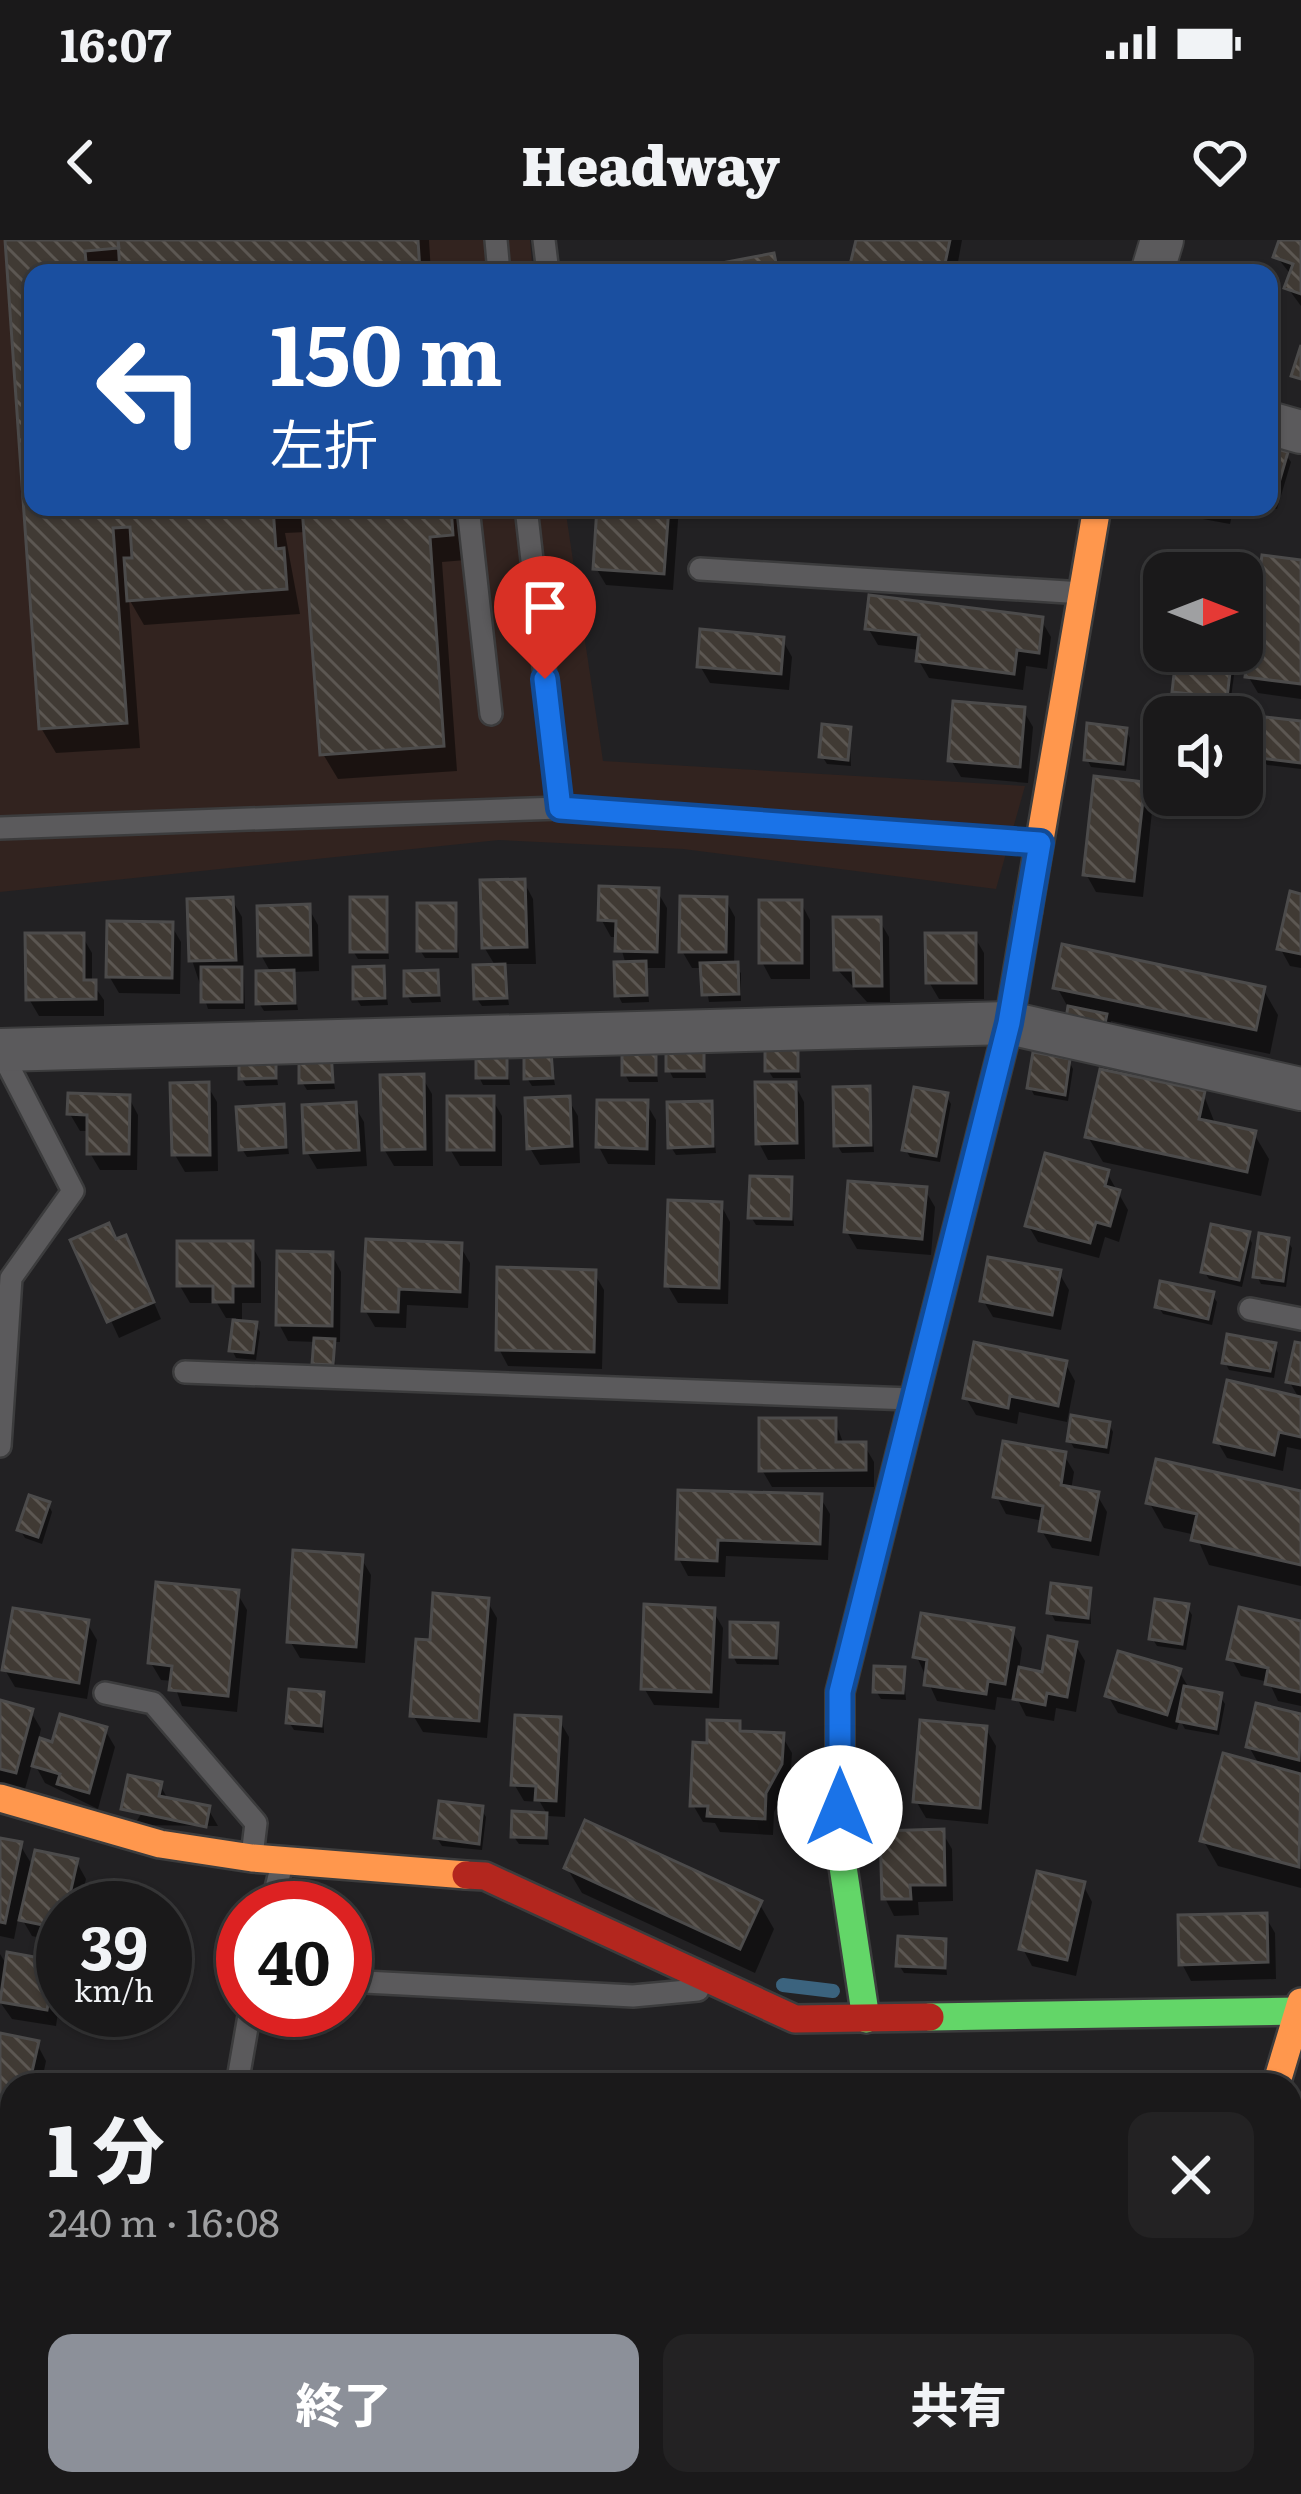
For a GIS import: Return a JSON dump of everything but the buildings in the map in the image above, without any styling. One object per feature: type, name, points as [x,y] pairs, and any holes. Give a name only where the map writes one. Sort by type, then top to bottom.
[{"type":"street","points":[[866,2019],[840,1847],[840,1692],[918,1400],[1009,1023],[1096,516]]},
{"type":"street","points":[[0,1050],[1009,1023],[1301,1089]]},
{"type":"street","points":[[0,1798],[160,1844],[252,1858],[485,1876],[585,1918],[718,1988],[795,2019],[1300,2007],[1287,2073]]},
{"type":"lane","points":[[469,516],[491,714]]},
{"type":"lane","points":[[527,516],[560,808]]},
{"type":"lane","points":[[700,569],[1083,593]]},
{"type":"lane","points":[[0,827],[560,808],[1040,843]]},
{"type":"lane","points":[[0,1050],[73,1191],[11,1278],[0,1446]]},
{"type":"lane","points":[[1250,1309],[1301,1319]]},
{"type":"lane","points":[[185,1372],[918,1400]]},
{"type":"lane","points":[[105,1693],[153,1703],[256,1823],[252,1858]]},
{"type":"lane","points":[[278,1881],[283,1860]]},
{"type":"lane","points":[[372,1982],[633,1996],[718,1988]]},
{"type":"lane","points":[[239,2073],[245,2037]]},
{"type":"shaded area","points":[[0,240],[530,240],[532,264],[24,264],[24,516],[566,516],[603,761],[1025,786],[996,889],[683,849],[499,840],[0,892]]},
{"type":"waterway","points":[[783,1985],[833,1991]]},
{"type":"traffic: fast","points":[[866,2019],[840,1847],[840,1692],[1009,1023],[1028,910]]},
{"type":"traffic: fast","points":[[930,2017],[1299,2011]]},
{"type":"traffic: slow","points":[[1028,910],[1095,516]]},
{"type":"traffic: slow","points":[[0,1798],[160,1844],[252,1858],[466,1875]]},
{"type":"traffic: slow","points":[[1280,2073],[1301,2002]]},
{"type":"traffic: jam","points":[[466,1875],[485,1876],[795,2019],[930,2017]]},
{"type":"route","points":[[545,679],[560,808],[1040,843],[1009,1023],[918,1400],[840,1692],[840,1808]]}]
